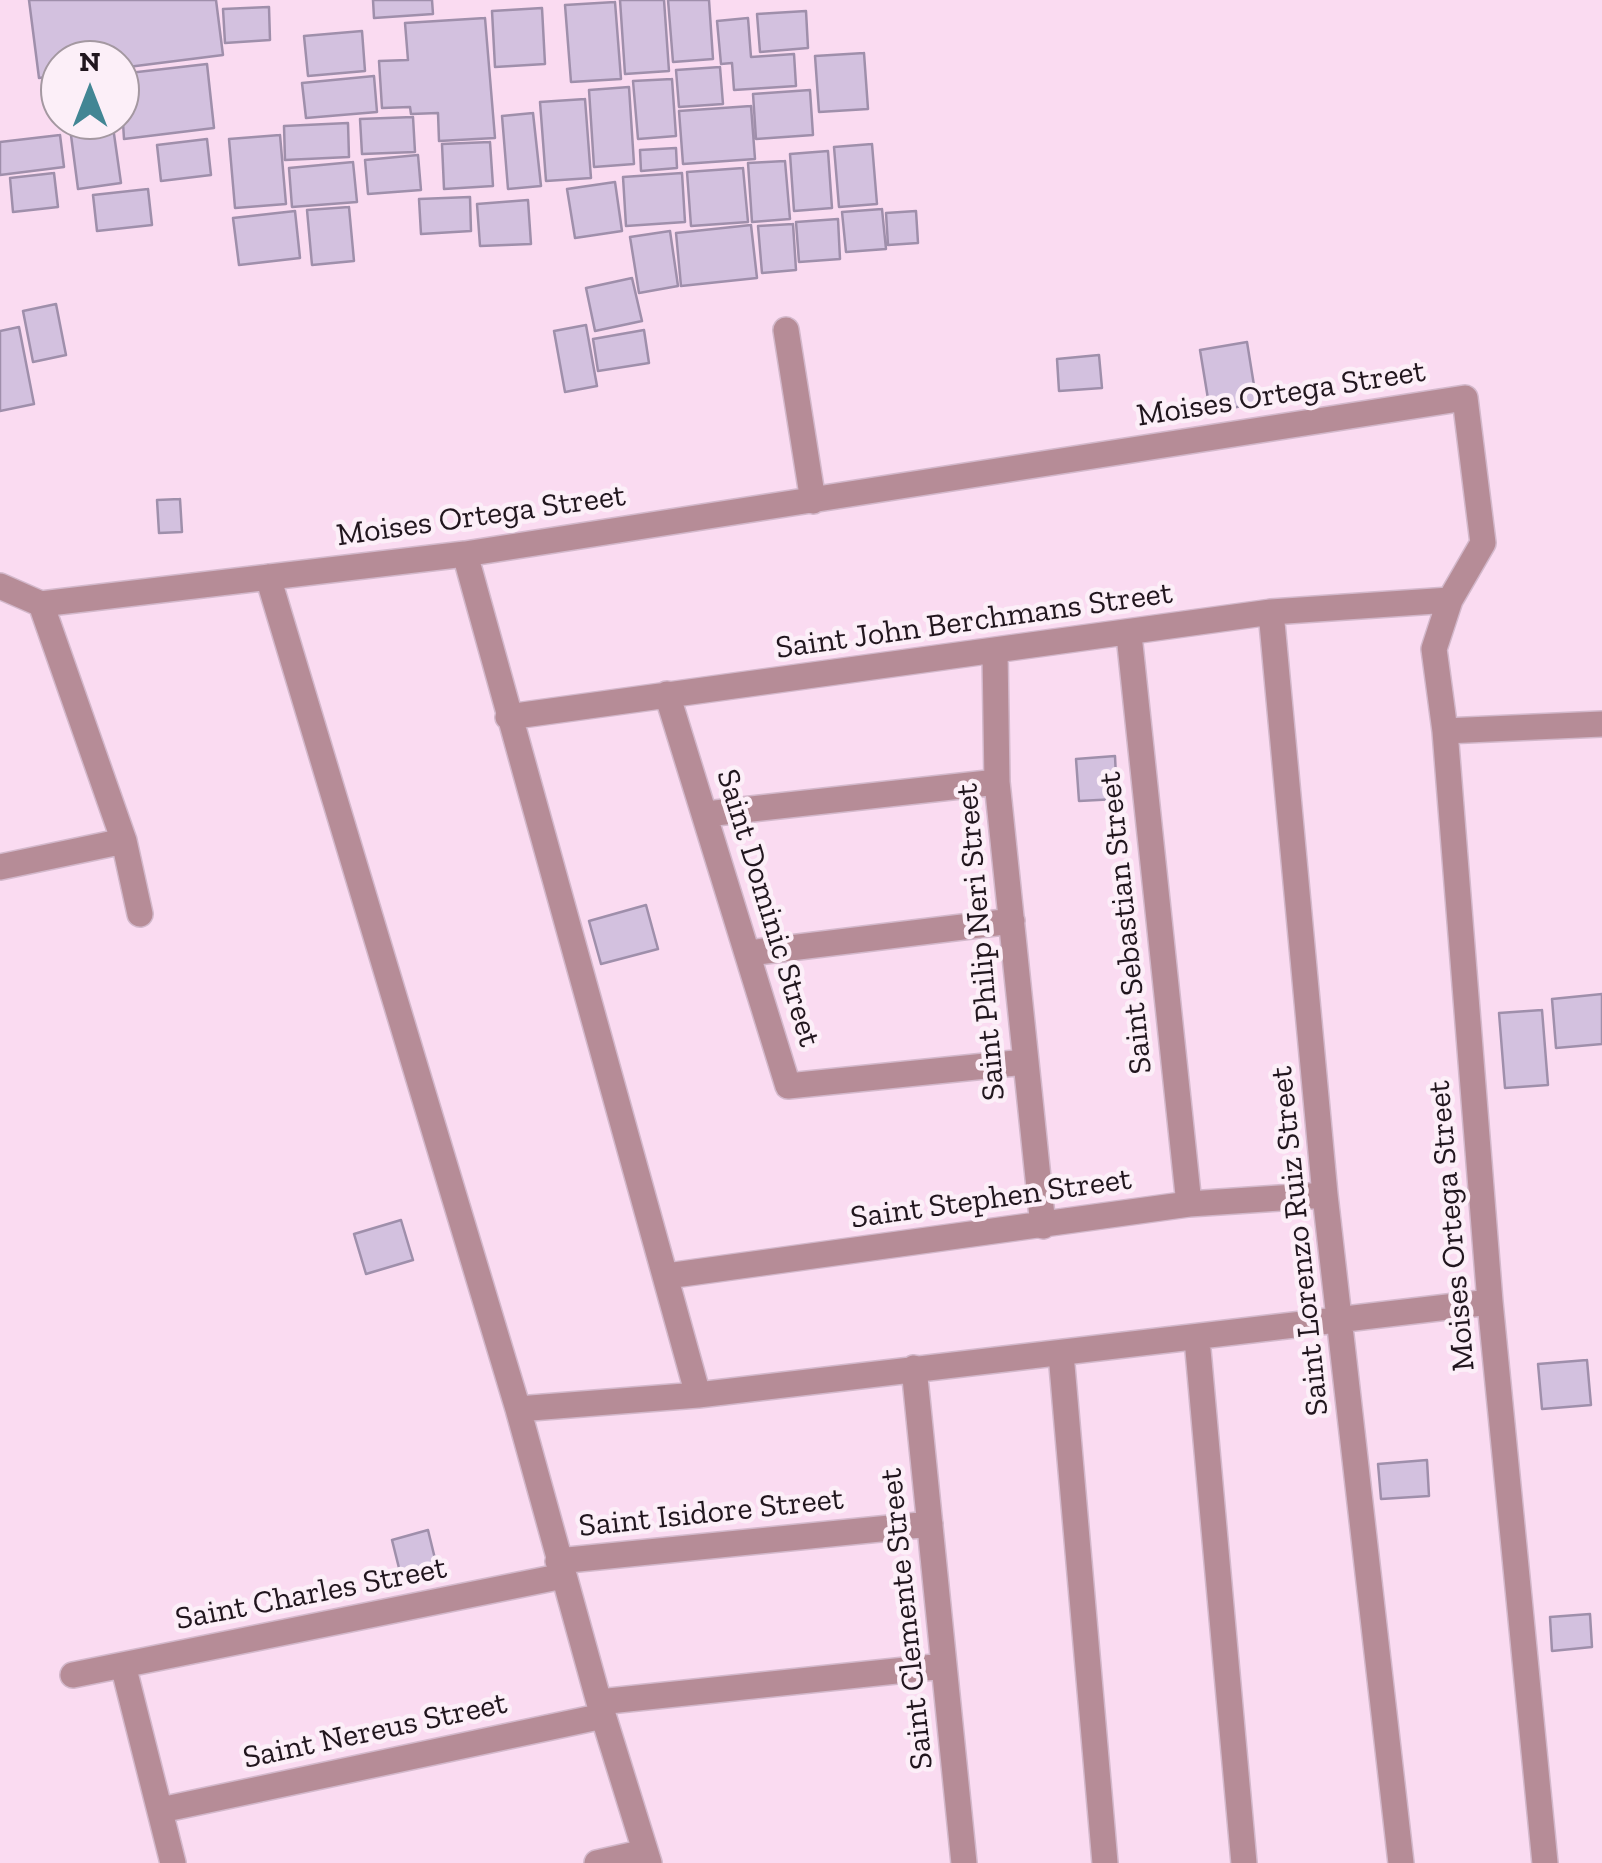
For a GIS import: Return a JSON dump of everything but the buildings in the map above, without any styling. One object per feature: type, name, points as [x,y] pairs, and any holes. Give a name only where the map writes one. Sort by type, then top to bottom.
[{"type":"street","points":[[786,330],[813,502]]},
{"type":"street","name":"Moises Ortega Street","points":[[41,604],[465,554],[1465,398],[1483,543],[1450,600],[1434,649],[1445,731],[1490,1302],[1545,1863]]},
{"type":"street","points":[[465,554],[698,1395]]},
{"type":"street","points":[[268,577],[518,1409],[560,1568],[647,1857],[597,1863]]},
{"type":"street","points":[[0,586],[41,604],[124,841],[140,914]]},
{"type":"street","name":"Saint John Berchmans Street","points":[[508,716],[1128,635],[1271,612],[1450,600]]},
{"type":"street","name":"Saint Lorenzo Ruiz Street","points":[[1271,612],[1325,1195],[1401,1863]]},
{"type":"street","name":"Saint Sebastian Street","points":[[1128,635],[1189,1204]]},
{"type":"street","name":"Saint Philip Neri Street","points":[[994,652],[997,782],[1043,1226]]},
{"type":"street","name":"Saint Dominic Street","points":[[667,694],[788,1086],[1025,1062]]},
{"type":"street","points":[[1445,731],[1602,724]]},
{"type":"street","points":[[706,814],[997,782]]},
{"type":"street","points":[[0,867],[124,841]]},
{"type":"street","points":[[749,952],[1012,920]]},
{"type":"street","name":"Saint Stephen Street","points":[[667,1276],[1189,1204],[1325,1195]]},
{"type":"street","points":[[518,1409],[698,1395],[1490,1302]]},
{"type":"street","points":[[1197,1339],[1244,1863]]},
{"type":"street","points":[[1061,1354],[1105,1863]]},
{"type":"street","name":"Saint Clemente Street","points":[[914,1368],[964,1863]]},
{"type":"street","name":"Saint Isidore Street","points":[[560,1568],[930,1524]]},
{"type":"street","name":"Saint Charles Street","points":[[73,1675],[560,1568]]},
{"type":"street","points":[[123,1665],[173,1863]]},
{"type":"street","name":"Saint Nereus Street","points":[[161,1810],[601,1709],[944,1666]]}]
